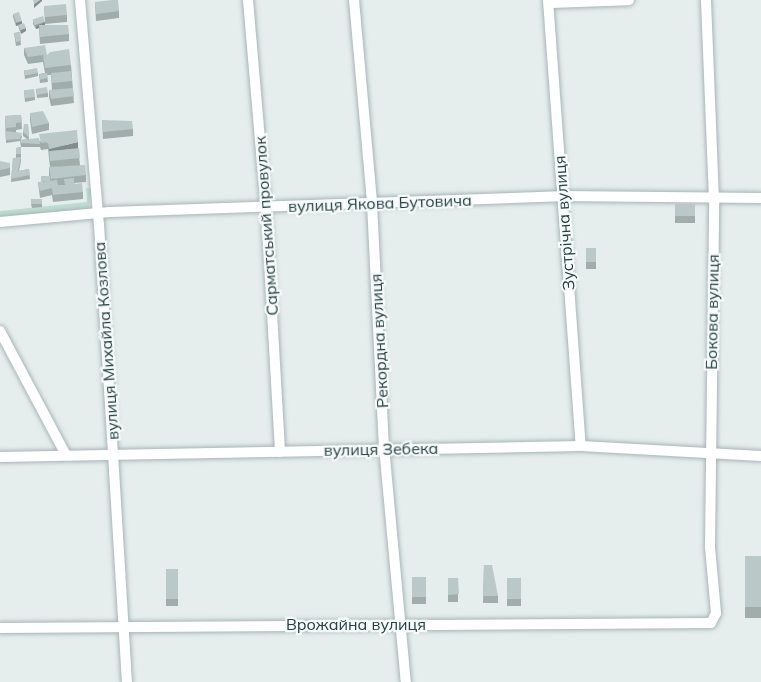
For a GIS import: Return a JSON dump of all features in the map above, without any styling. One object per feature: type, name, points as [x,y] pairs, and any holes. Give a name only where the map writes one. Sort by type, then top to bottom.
[{"type":"street","name":"вулиця Михайла Козлова","points":[[80,0],[98,213],[127,682]]},
{"type":"street","name":"Сарматський провулок","points":[[248,0],[266,208],[280,452]]},
{"type":"street","name":"Рекордна вулиця","points":[[354,0],[372,204],[384,447],[406,682]]},
{"type":"street","points":[[549,2],[629,0]]},
{"type":"street","name":"Бокова вулиця","points":[[706,0],[714,200],[710,547],[716,613],[711,623]]},
{"type":"street","name":"Зустрічна вулиця","points":[[549,2],[561,196],[581,446]]},
{"type":"street","name":"вулиця Якова Бутовича","points":[[0,222],[98,213],[561,196],[714,200],[761,198]]},
{"type":"street","points":[[0,331],[64,453]]},
{"type":"street","name":"вулиця Зебека","points":[[0,457],[64,453],[280,452],[384,447],[581,446],[761,456]]},
{"type":"street","name":"Врожайна вулиця","points":[[0,628],[122,624],[711,623]]},
{"type":"green space","points":[[86,188],[92,189],[88,210],[0,218],[0,211],[87,202]]},
{"type":"building","points":[[118,0],[119,11],[96,14],[95,2]]},
{"type":"building","points":[[66,4],[67,15],[45,17],[44,6]]},
{"type":"building","points":[[19,12],[22,21],[16,22],[13,14]]},
{"type":"building","points":[[43,16],[45,22],[34,25],[33,19]]},
{"type":"building","points":[[24,23],[26,28],[21,30],[18,25]]},
{"type":"building","points":[[39,25],[68,25],[69,34],[40,37]]},
{"type":"building","points":[[20,32],[21,41],[16,42],[14,33]]},
{"type":"building","points":[[45,45],[47,55],[50,52],[69,49],[71,65],[45,68],[43,55],[28,57],[24,48]]},
{"type":"building","points":[[37,68],[38,73],[25,75],[24,70]]},
{"type":"building","points":[[71,71],[72,81],[52,83],[51,73]]},
{"type":"building","points":[[47,73],[48,78],[40,79],[39,75]]},
{"type":"building","points":[[47,87],[48,93],[37,95],[36,89]]},
{"type":"building","points":[[73,88],[74,96],[51,99],[49,90]]},
{"type":"building","points":[[34,89],[35,97],[25,98],[24,90]]},
{"type":"building","points":[[43,111],[49,123],[32,127],[30,113]]},
{"type":"building","points":[[21,115],[22,122],[16,123],[16,127],[6,128],[5,116]]},
{"type":"building","points":[[102,120],[132,121],[133,129],[103,132]]},
{"type":"building","points":[[24,124],[28,124],[29,137],[23,132]]},
{"type":"building","points":[[77,130],[78,142],[49,149],[48,142],[41,143],[39,134]]},
{"type":"building","points":[[5,131],[22,133],[20,139],[6,140]]},
{"type":"building","points":[[39,138],[40,144],[21,143],[20,140]]},
{"type":"building","points":[[21,147],[21,154],[16,154],[16,148]]},
{"type":"building","points":[[79,148],[80,158],[50,161],[49,151]]},
{"type":"building","points":[[21,157],[18,171],[29,169],[30,175],[11,179],[13,158]]},
{"type":"building","points":[[0,161],[10,163],[10,168],[0,170]]},
{"type":"building","points":[[85,165],[86,175],[51,179],[49,167]]},
{"type":"building","points":[[41,176],[50,176],[50,181],[41,181]]},
{"type":"building","points":[[74,178],[74,184],[82,183],[83,192],[53,195],[52,188],[40,191],[38,182],[57,180],[58,185],[65,185],[64,179]]},
{"type":"building","points":[[31,199],[42,199],[42,204],[31,204]]},
{"type":"building","points":[[675,204],[695,204],[695,216],[675,216]]},
{"type":"building","points":[[586,248],[596,248],[596,262],[586,262]]},
{"type":"building","points":[[745,556],[761,556],[761,607],[745,607]]},
{"type":"building","points":[[484,565],[492,565],[498,596],[483,596]]},
{"type":"building","points":[[166,569],[178,569],[178,599],[166,599]]},
{"type":"building","points":[[412,577],[426,577],[426,597],[412,597]]},
{"type":"building","points":[[448,578],[458,578],[459,594],[448,595]]},
{"type":"building","points":[[507,578],[521,578],[521,599],[507,599]]}]
